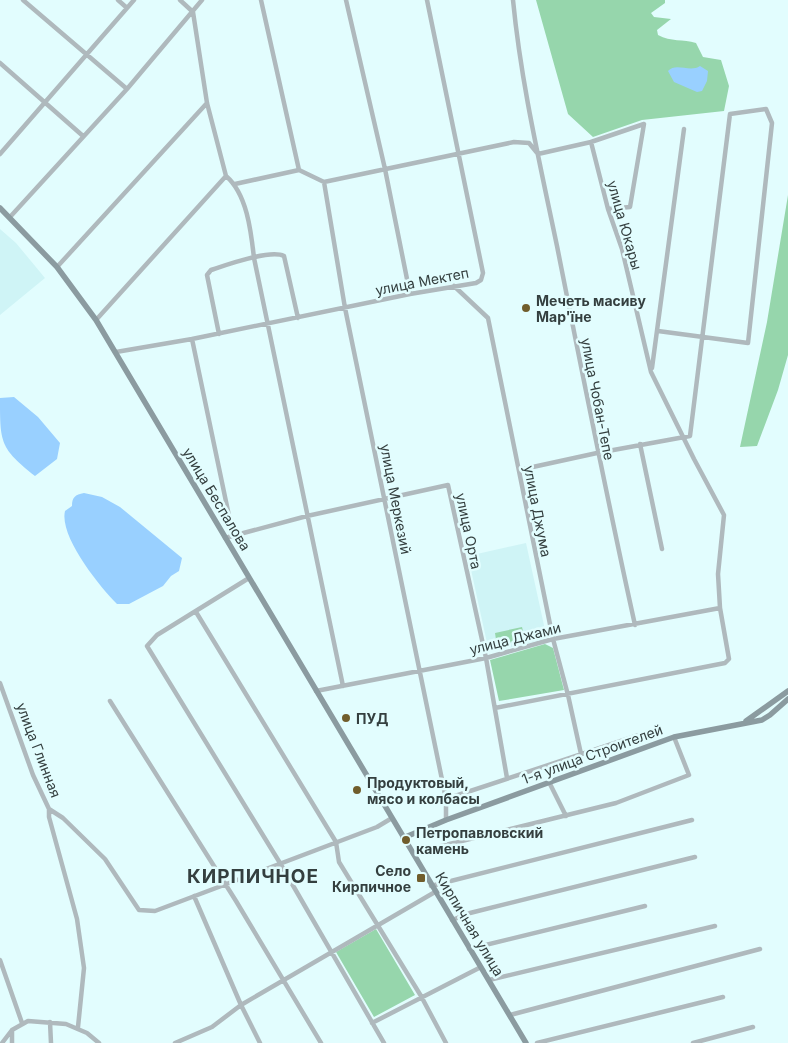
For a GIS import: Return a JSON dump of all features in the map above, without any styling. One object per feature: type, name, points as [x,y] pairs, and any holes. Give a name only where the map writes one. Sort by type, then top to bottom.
[{"type":"main road","name":"улица Беспалова","points":[[0,208],[57,267],[96,320],[392,818]]},
{"type":"main road","points":[[732,726],[754,717],[788,691]]},
{"type":"main road","name":"1-я улица Строителей","points":[[403,838],[446,820],[674,738],[762,720],[788,699]]},
{"type":"main road","name":"Кирпичная улица","points":[[392,818],[526,1043]]},
{"type":"street","points":[[24,0],[127,89]]},
{"type":"street","points":[[118,0],[128,8]]},
{"type":"street","points":[[0,154],[134,0]]},
{"type":"street","points":[[180,0],[193,12],[207,103],[226,176],[235,184],[251,230],[254,258],[270,323],[307,516],[343,686]]},
{"type":"street","points":[[10,217],[127,89],[202,0]]},
{"type":"street","points":[[261,0],[299,170]]},
{"type":"street","points":[[346,0],[385,169],[410,294]]},
{"type":"street","name":"улица Мектеп","points":[[116,352],[192,340],[410,294],[476,283],[482,280],[483,273],[427,0]]},
{"type":"street","name":"улица Чобан-Тепе","points":[[513,0],[518,47],[538,154],[597,452],[635,624]]},
{"type":"street","points":[[0,63],[83,136]]},
{"type":"street","points":[[57,267],[207,103]]},
{"type":"street","points":[[519,470],[597,452],[684,435],[690,436],[702,336],[730,114],[766,109],[772,123],[748,344],[702,336],[658,331]]},
{"type":"street","points":[[235,184],[299,170],[324,182],[514,142],[529,143],[538,154],[591,142],[644,124],[630,207],[608,209]]},
{"type":"street","points":[[651,372],[684,129]]},
{"type":"street","name":"улица Юкары","points":[[568,695],[725,664],[729,659],[720,608],[718,574],[724,515],[651,372],[622,249],[608,209],[591,142]]},
{"type":"street","points":[[96,320],[226,176]]},
{"type":"street","name":"улица Меркезий","points":[[324,182],[345,308],[385,499],[418,671],[446,799],[446,820]]},
{"type":"street","points":[[219,334],[208,275],[211,270],[254,258],[279,254],[284,256],[298,318]]},
{"type":"street","name":"улица Джума","points":[[454,286],[488,318],[552,639],[568,695],[581,754]]},
{"type":"street","points":[[192,340],[233,535]]},
{"type":"street","points":[[640,444],[662,549]]},
{"type":"street","name":"улица Орта","points":[[225,538],[307,516],[448,485],[486,658],[507,778]]},
{"type":"street","points":[[250,578],[157,635],[147,646],[280,863],[384,1043]]},
{"type":"street","name":"улица Джами","points":[[316,691],[486,658],[552,639],[720,608]]},
{"type":"street","points":[[196,612],[336,842],[339,862],[421,996],[446,1043]]},
{"type":"street","name":"улица Глинная","points":[[0,683],[34,775],[49,809],[63,818],[105,859],[138,910],[155,911],[377,827],[392,818]]},
{"type":"street","points":[[495,708],[568,695]]},
{"type":"street","points":[[110,701],[321,1043]]},
{"type":"street","points":[[446,799],[657,729]]},
{"type":"street","points":[[412,853],[616,803],[689,775],[674,738]]},
{"type":"street","points":[[549,782],[566,816]]},
{"type":"street","points":[[49,809],[49,817],[77,919],[84,968],[78,1027]]},
{"type":"street","points":[[431,886],[692,820]]},
{"type":"street","points":[[452,920],[480,910],[695,857]]},
{"type":"street","points":[[175,1043],[212,1027],[241,1005],[331,953],[376,924],[435,892]]},
{"type":"street","points":[[194,896],[241,1005],[260,1043]]},
{"type":"street","points":[[469,948],[645,906]]},
{"type":"street","points":[[489,980],[716,926]]},
{"type":"street","points":[[510,1015],[760,949]]},
{"type":"street","points":[[0,960],[22,1022]]},
{"type":"street","points":[[372,1023],[421,996],[481,967]]},
{"type":"street","points":[[536,1043],[723,997]]},
{"type":"street","points":[[2,1043],[12,1030],[22,1022],[50,1022],[78,1027],[95,1042]]},
{"type":"street","points":[[50,1022],[51,1043]]},
{"type":"street","points":[[693,1043],[753,1027]]},
{"type":"street","points":[[12,1030],[12,1043]]},
{"type":"shaded area","points":[[0,229],[16,243],[45,278],[0,315]]},
{"type":"shaded area","points":[[526,543],[547,639],[489,652],[468,556]]},
{"type":"green space","points":[[536,0],[665,0],[665,3],[651,13],[654,17],[671,19],[657,30],[658,35],[668,39],[696,43],[703,57],[721,60],[729,86],[724,111],[642,120],[593,137],[568,114]]},
{"type":"green space","points":[[788,195],[788,355],[778,390],[757,446],[740,447],[767,322]]},
{"type":"green space","points":[[522,627],[525,639],[497,646],[495,633]]},
{"type":"green space","points":[[545,644],[553,648],[564,690],[499,701],[490,660]]},
{"type":"green space","points":[[376,929],[415,995],[374,1017],[336,952]]},
{"type":"water","points":[[700,66],[708,71],[707,81],[702,91],[697,92],[674,82],[668,71],[675,67],[696,68]]},
{"type":"water","points":[[14,397],[38,417],[60,443],[57,459],[35,476],[15,458],[4,443],[0,398]]},
{"type":"water","points":[[84,493],[102,497],[120,507],[182,558],[179,571],[171,576],[163,586],[129,604],[117,604],[91,573],[68,534],[65,511],[72,506],[75,497]]},
{"type":"place","name":"Мечеть масиву Мар'їне","points":[[526,308]]},
{"type":"place","name":"ПУД","points":[[346,718]]},
{"type":"place","name":"Продуктовый, мясо и колбасы","points":[[357,790]]},
{"type":"place","name":"Петропавловский камень","points":[[406,840]]},
{"type":"place","name":"Село Кирпичное","points":[[421,878]]},
{"type":"district","name":"КИРПИЧНОЕ","points":[[253,876]]}]
